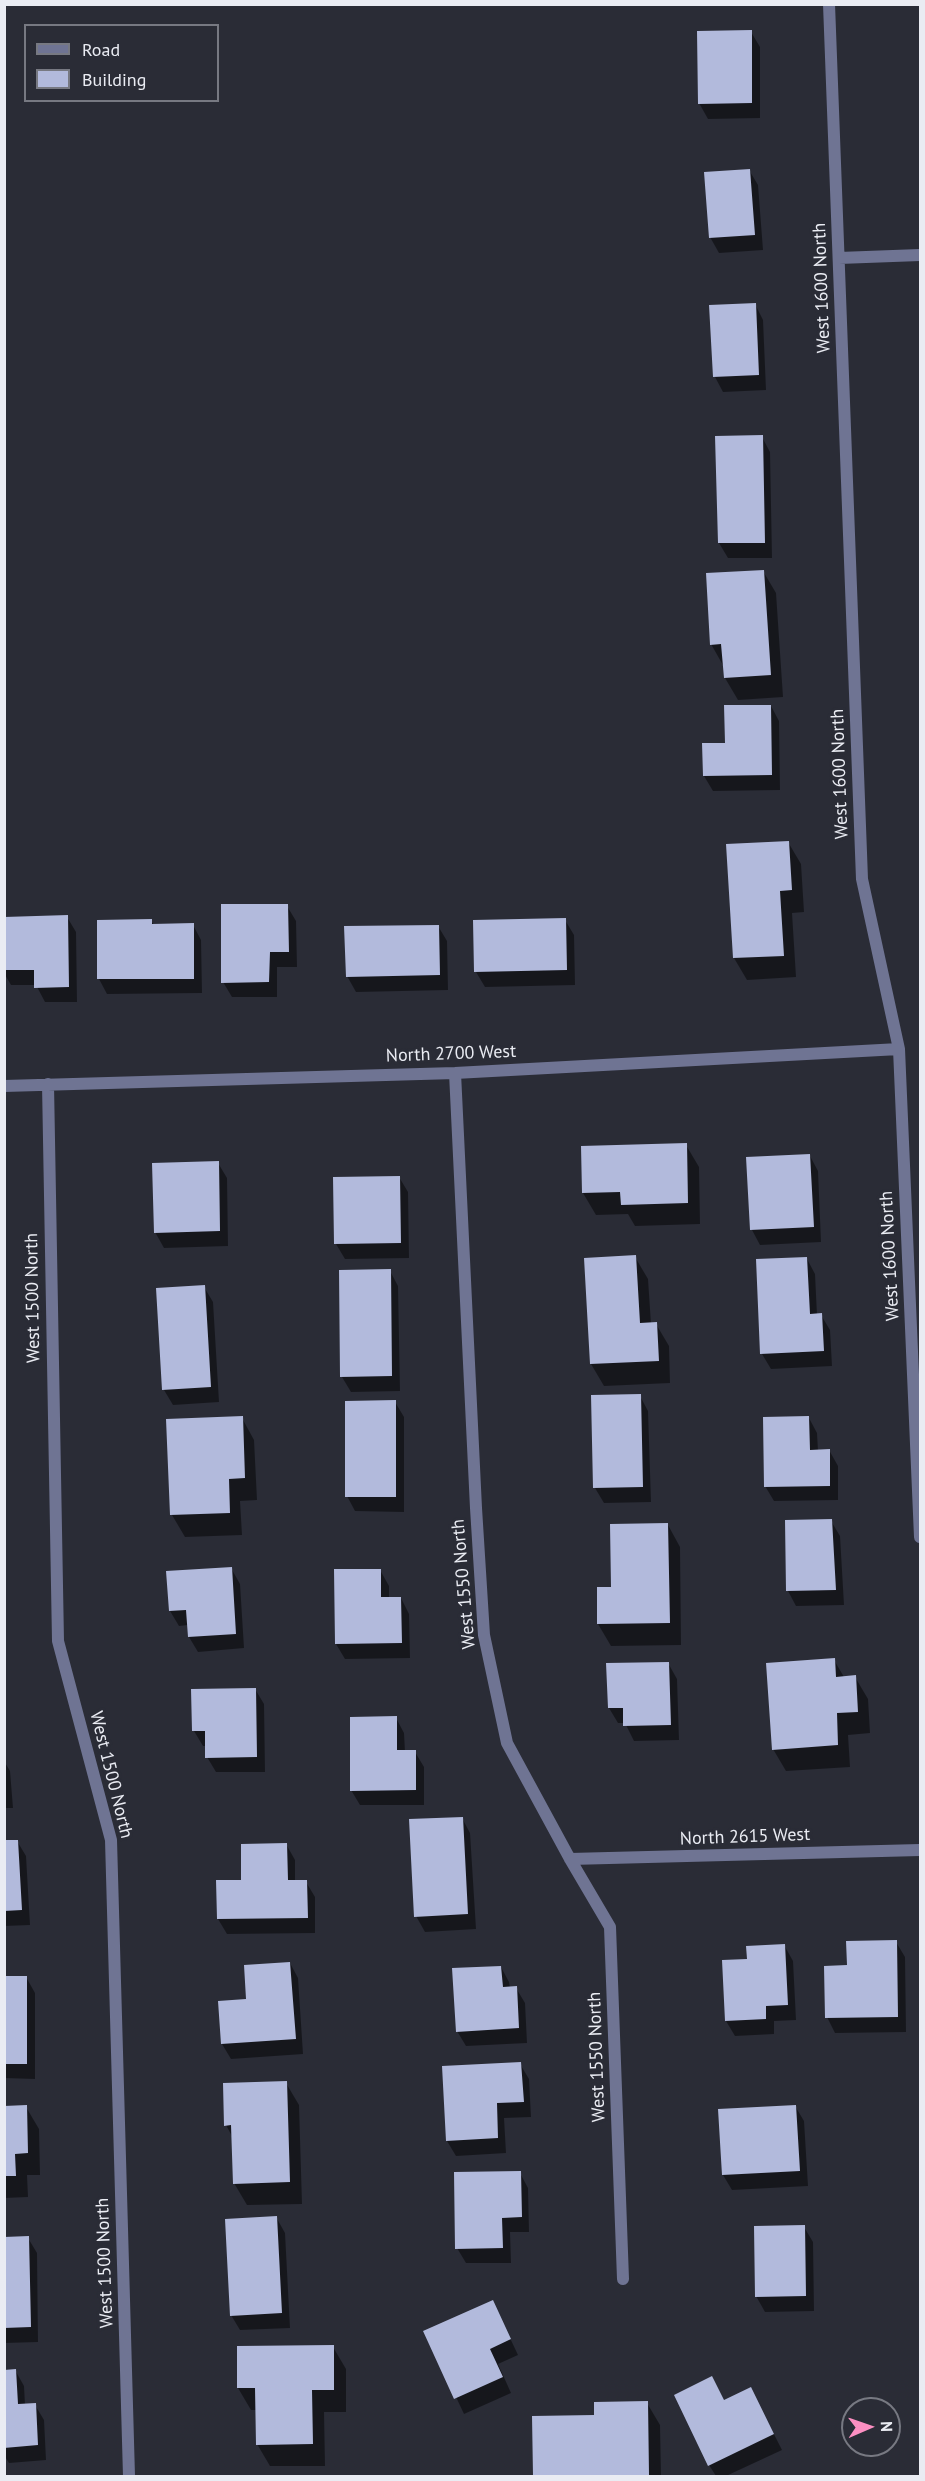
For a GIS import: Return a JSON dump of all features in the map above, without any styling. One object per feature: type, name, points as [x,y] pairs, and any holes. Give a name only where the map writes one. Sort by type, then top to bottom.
[{"type":"street","name":"West 1600 North","points":[[829,4],[862,879],[899,1049],[915,1291],[921,1537]]},
{"type":"street","points":[[839,258],[921,255]]},
{"type":"street","name":"North 2700 West","points":[[4,1086],[455,1073],[899,1049]]},
{"type":"street","name":"West 1550 North","points":[[455,1073],[484,1635],[507,1743],[610,1927],[623,2279]]},
{"type":"street","name":"West 1500 North","points":[[48,1084],[58,1641],[111,1840],[129,2476]]},
{"type":"street","name":"North 2615 West","points":[[570,1859],[921,1850]]},
{"type":"building","points":[[752,30],[752,103],[698,104],[697,31]]},
{"type":"building","points":[[750,169],[755,235],[709,238],[704,172]]},
{"type":"building","points":[[756,303],[759,375],[713,377],[709,305]]},
{"type":"building","points":[[763,435],[765,543],[718,543],[715,436]]},
{"type":"building","points":[[764,570],[771,675],[724,678],[721,644],[710,645],[706,573]]},
{"type":"building","points":[[724,705],[771,705],[772,775],[703,776],[702,743],[725,743]]},
{"type":"building","points":[[789,841],[792,890],[780,891],[784,956],[733,958],[726,844]]},
{"type":"building","points":[[221,904],[288,904],[289,952],[270,952],[269,982],[221,983]]},
{"type":"building","points":[[68,915],[69,987],[34,988],[34,970],[4,970],[4,917]]},
{"type":"building","points":[[566,918],[567,970],[474,972],[473,920]]},
{"type":"building","points":[[152,919],[152,924],[194,923],[194,979],[97,979],[97,920]]},
{"type":"building","points":[[439,925],[440,975],[346,977],[344,926]]},
{"type":"building","points":[[687,1143],[688,1203],[621,1205],[620,1192],[582,1193],[581,1146]]},
{"type":"building","points":[[810,1154],[814,1227],[750,1230],[746,1157]]},
{"type":"building","points":[[219,1161],[220,1231],[154,1233],[152,1163]]},
{"type":"building","points":[[400,1176],[401,1243],[334,1244],[333,1177]]},
{"type":"building","points":[[636,1255],[640,1323],[657,1322],[659,1361],[590,1364],[584,1258]]},
{"type":"building","points":[[807,1257],[810,1314],[822,1313],[824,1351],[760,1354],[756,1259]]},
{"type":"building","points":[[391,1269],[392,1376],[340,1377],[339,1270]]},
{"type":"building","points":[[205,1285],[211,1387],[162,1390],[156,1288]]},
{"type":"building","points":[[641,1394],[643,1487],[593,1488],[591,1395]]},
{"type":"building","points":[[396,1400],[396,1497],[345,1497],[345,1401]]},
{"type":"building","points":[[243,1416],[245,1478],[229,1479],[230,1513],[170,1515],[166,1419]]},
{"type":"building","points":[[809,1416],[810,1450],[830,1449],[830,1486],[764,1487],[763,1417]]},
{"type":"building","points":[[832,1519],[836,1590],[786,1591],[785,1520]]},
{"type":"building","points":[[668,1523],[670,1623],[597,1624],[597,1587],[611,1587],[610,1524]]},
{"type":"building","points":[[232,1567],[236,1634],[188,1637],[186,1610],[169,1611],[166,1571]]},
{"type":"building","points":[[334,1569],[381,1569],[381,1597],[401,1597],[402,1643],[335,1644]]},
{"type":"building","points":[[835,1658],[836,1677],[856,1675],[858,1712],[837,1713],[838,1745],[772,1750],[766,1663]]},
{"type":"building","points":[[669,1662],[671,1725],[623,1726],[623,1708],[608,1708],[606,1663]]},
{"type":"building","points":[[256,1688],[257,1757],[205,1758],[205,1731],[192,1731],[191,1689]]},
{"type":"building","points":[[397,1716],[397,1750],[416,1750],[416,1790],[350,1791],[350,1717]]},
{"type":"building","points":[[463,1817],[468,1914],[414,1917],[409,1819]]},
{"type":"building","points":[[4,1840],[18,1840],[22,1910],[4,1911]]},
{"type":"building","points":[[287,1843],[288,1880],[307,1880],[308,1918],[217,1919],[216,1880],[241,1880],[241,1844]]},
{"type":"building","points":[[897,1940],[898,2017],[825,2018],[824,1966],[847,1965],[846,1941]]},
{"type":"building","points":[[785,1944],[788,2005],[766,2006],[766,2019],[725,2021],[722,1960],[747,1959],[746,1946]]},
{"type":"building","points":[[290,1962],[296,2039],[221,2044],[218,2001],[246,1999],[244,1965]]},
{"type":"building","points":[[501,1966],[503,1987],[517,1986],[519,2028],[456,2032],[452,1968]]},
{"type":"building","points":[[4,1976],[27,1976],[27,2064],[4,2064]]},
{"type":"building","points":[[521,2062],[524,2102],[497,2103],[498,2138],[446,2141],[442,2066]]},
{"type":"building","points":[[287,2081],[290,2182],[233,2184],[231,2125],[224,2126],[223,2083]]},
{"type":"building","points":[[27,2105],[28,2153],[15,2154],[16,2176],[4,2176],[4,2106]]},
{"type":"building","points":[[796,2105],[800,2171],[722,2175],[718,2109]]},
{"type":"building","points":[[521,2171],[522,2217],[502,2218],[503,2248],[455,2249],[454,2172]]},
{"type":"building","points":[[277,2216],[282,2313],[230,2316],[225,2219]]},
{"type":"building","points":[[805,2225],[806,2296],[755,2297],[754,2226]]},
{"type":"building","points":[[29,2236],[31,2327],[4,2328],[4,2237]]},
{"type":"building","points":[[493,2300],[511,2339],[490,2349],[503,2377],[454,2399],[423,2331]]},
{"type":"building","points":[[334,2345],[334,2390],[312,2390],[313,2444],[256,2445],[255,2388],[237,2388],[237,2346]]},
{"type":"building","points":[[16,2369],[18,2404],[36,2403],[38,2445],[4,2448],[4,2370]]},
{"type":"building","points":[[712,2376],[724,2400],[751,2387],[774,2434],[708,2466],[674,2395]]},
{"type":"building","points":[[648,2401],[649,2475],[533,2476],[532,2416],[594,2415],[594,2402]]}]
